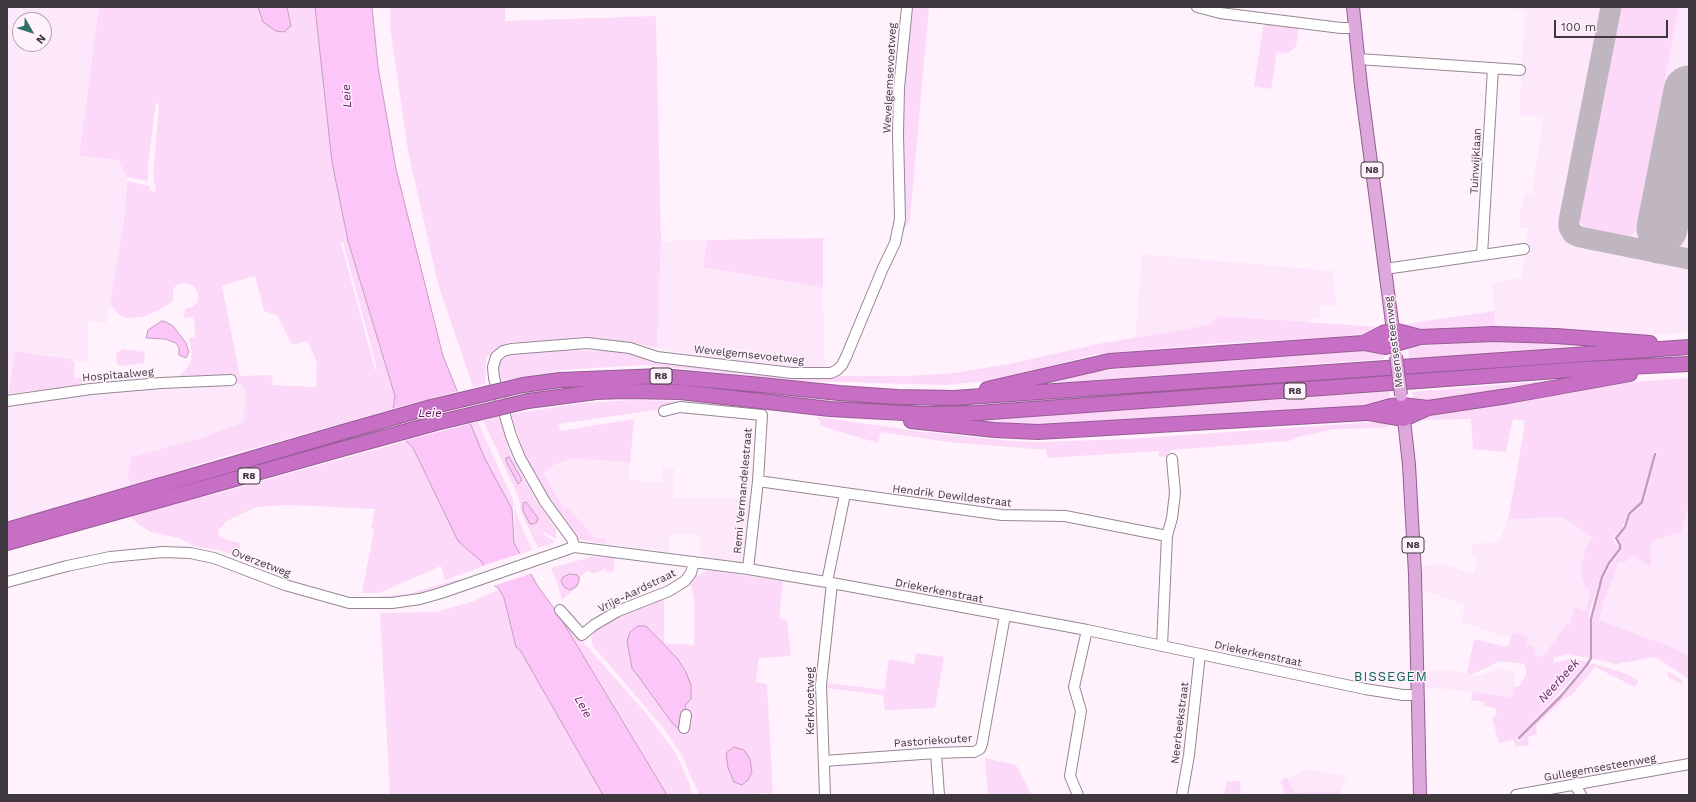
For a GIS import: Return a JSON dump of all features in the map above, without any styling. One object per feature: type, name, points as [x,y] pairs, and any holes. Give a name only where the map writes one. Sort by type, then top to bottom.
[{"type":"highway","points":[[1364,343],[1383,333],[1393,330],[1420,338],[1495,334],[1556,336],[1689,347]]},
{"type":"highway","points":[[954,398],[983,389],[1109,361],[1364,343],[1395,350],[1420,338]]},
{"type":"highway","name":"R8","points":[[7,543],[343,432],[431,407],[523,385],[560,380],[661,376],[755,384],[839,394],[897,398],[954,398],[1689,347]]},
{"type":"highway","points":[[900,413],[909,421],[930,424],[1038,432],[1366,413],[1402,407],[1428,408],[1508,396],[1689,364]]},
{"type":"highway","name":"R8","points":[[7,530],[147,497],[528,401],[596,392],[680,392],[830,408],[900,413],[977,413],[1584,369],[1689,364]]},
{"type":"main road","name":"N8","points":[[1353,7],[1354,26]]},
{"type":"main road","name":"Meensesteenweg","points":[[1354,26],[1409,465],[1415,574],[1417,695]]},
{"type":"main road","name":"N8","points":[[1417,695],[1420,795]]},
{"type":"street","name":"Wevelgemsevoetweg","points":[[574,547],[572,539],[545,502],[520,458],[508,425],[494,378],[493,367],[496,357],[503,351],[511,349],[586,344],[630,348],[657,357],[792,374],[831,373],[842,366],[883,268],[895,244],[900,219],[898,134],[899,88],[907,7]]},
{"type":"street","points":[[1197,7],[1220,13],[1341,28],[1354,26]]},
{"type":"street","points":[[1358,59],[1520,70]]},
{"type":"street","name":"Tuinwijklaan","points":[[1482,255],[1494,68]]},
{"type":"street","points":[[1385,269],[1524,249]]},
{"type":"street","name":"Hospitaalweg","points":[[7,400],[91,389],[161,383],[231,380]]},
{"type":"street","name":"Remi Vermandelestraat","points":[[664,411],[680,407],[762,415],[758,481],[748,569]]},
{"type":"street","points":[[1162,646],[1167,536],[1172,518],[1175,493],[1172,459]]},
{"type":"street","name":"Hendrik Dewildestraat","points":[[758,481],[1002,516],[1065,516],[1167,536]]},
{"type":"street","name":"Kerkvoetweg","points":[[825,795],[821,672],[829,583],[845,494]]},
{"type":"street","name":"Driekerkenstraat","points":[[504,572],[574,547],[748,569],[1087,630],[1370,690],[1403,695],[1417,695]]},
{"type":"street","name":"Overzetweg","points":[[7,582],[67,566],[110,557],[163,552],[190,553],[214,558],[285,585],[348,603],[378,604],[405,602],[420,599],[504,572]]},
{"type":"street","name":"Vrije-Aardstraat","points":[[560,610],[582,635],[594,625],[618,611],[669,591],[685,581],[691,573],[694,562]]},
{"type":"street","name":"Pastoriekouter","points":[[824,761],[936,753],[974,752],[980,749],[1005,615]]},
{"type":"street","points":[[1078,795],[1070,776],[1081,711],[1074,687],[1087,630]]},
{"type":"street","name":"Neerbeekstraat","points":[[1182,795],[1189,755],[1200,654]]},
{"type":"street","points":[[684,728],[686,715]]},
{"type":"street","points":[[936,753],[939,795]]},
{"type":"street","name":"Gullegemsesteenweg","points":[[1516,795],[1689,764]]},
{"type":"street","points":[[1575,785],[1581,795]]},
{"type":"shaded area","points":[[7,7],[99,7],[79,156],[118,160],[127,177],[124,221],[106,323],[88,321],[88,362],[71,361],[71,358],[15,351],[7,395]]},
{"type":"shaded area","points":[[99,7],[258,7],[263,22],[291,26],[287,7],[315,7],[332,162],[348,241],[395,396],[393,409],[205,462],[131,487],[128,478],[131,457],[201,438],[244,422],[245,388],[240,384],[183,386],[170,380],[180,375],[191,361],[192,352],[189,338],[195,337],[194,317],[184,318],[185,309],[194,306],[198,301],[198,294],[194,286],[186,283],[177,285],[173,289],[173,301],[161,309],[143,317],[126,318],[118,314],[110,304],[124,221],[127,181],[149,186],[152,192],[156,191],[153,174],[159,105],[156,103],[148,165],[148,180],[146,181],[127,177],[118,160],[79,156]],"holes":[[[343,242],[377,369],[375,370],[341,243]],[[255,276],[264,311],[277,315],[292,345],[307,341],[317,362],[316,387],[272,385],[273,379],[270,375],[240,376],[222,286]]]},
{"type":"shaded area","points":[[390,7],[505,7],[505,21],[656,16],[661,241],[657,348],[630,342],[601,339],[579,341],[510,342],[501,346],[486,358],[485,384],[473,387],[438,284],[408,151],[390,28]]},
{"type":"shaded area","points":[[909,7],[929,7],[910,220],[900,237],[901,115]]},
{"type":"shaded area","points":[[1502,7],[1689,7],[1689,332],[1650,335],[1496,328],[1492,283],[1522,278],[1528,228],[1519,228],[1520,214],[1525,193],[1532,194],[1543,117],[1519,115],[1525,10]]},
{"type":"shaded area","points":[[1617,7],[1679,7],[1636,229],[1632,235],[1624,238],[1590,231],[1581,223],[1578,212]]},
{"type":"shaded area","points":[[1264,23],[1299,27],[1296,47],[1287,54],[1277,52],[1271,89],[1254,86]]},
{"type":"shaded area","points":[[823,238],[823,288],[703,267],[707,240]]},
{"type":"shaded area","points":[[707,240],[703,267],[823,288],[824,356],[828,369],[773,369],[657,348],[661,241]]},
{"type":"shaded area","points":[[1142,254],[1333,271],[1336,306],[1321,305],[1320,319],[1310,318],[1310,323],[1218,316],[1209,325],[1135,338]]},
{"type":"shaded area","points":[[1494,311],[1496,328],[1407,331],[1399,325]]},
{"type":"shaded area","points":[[1218,316],[1379,327],[1366,336],[1224,343],[1097,354],[995,380],[946,385],[805,381],[645,365],[562,370],[500,381],[497,366],[501,358],[507,354],[540,350],[610,351],[837,376],[908,376],[955,373],[1009,364],[1098,344],[1209,325]]},
{"type":"shaded area","points":[[1518,341],[1595,344],[1409,361],[1408,346]]},
{"type":"shaded area","points":[[123,349],[145,352],[144,363],[120,366],[117,364],[116,354]]},
{"type":"shaded area","points":[[1382,350],[1384,359],[1038,384],[1091,372],[1227,357]]},
{"type":"shaded area","points":[[15,351],[71,359],[71,361],[75,361],[74,378],[82,378],[82,385],[8,394]]},
{"type":"shaded area","points":[[1585,378],[1453,401],[1414,402],[1412,392]]},
{"type":"shaded area","points":[[1689,378],[1689,507],[1681,532],[1657,539],[1650,546],[1651,567],[1632,555],[1624,563],[1619,561],[1599,620],[1671,647],[1689,656],[1689,679],[1655,657],[1616,664],[1593,659],[1593,619],[1600,590],[1612,562],[1621,552],[1622,546],[1618,540],[1619,536],[1627,527],[1630,516],[1642,505],[1645,499],[1657,451],[1652,453],[1653,457],[1641,501],[1628,512],[1622,528],[1614,536],[1613,540],[1619,548],[1602,573],[1589,613],[1589,658],[1567,654],[1554,658],[1553,663],[1570,659],[1588,662],[1516,739],[1519,741],[1592,663],[1627,674],[1639,681],[1635,687],[1595,667],[1571,696],[1565,698],[1536,725],[1537,734],[1528,737],[1529,745],[1516,747],[1513,740],[1499,743],[1492,718],[1497,714],[1495,708],[1483,706],[1484,702],[1471,700],[1472,692],[1511,697],[1514,687],[1519,686],[1526,675],[1526,669],[1524,664],[1500,661],[1471,675],[1467,674],[1474,639],[1507,647],[1513,632],[1528,637],[1526,644],[1537,648],[1534,654],[1543,657],[1566,624],[1569,625],[1574,607],[1585,611],[1590,594],[1589,588],[1586,590],[1582,579],[1582,564],[1585,550],[1589,541],[1593,538],[1562,517],[1508,519],[1525,421],[1513,419],[1506,452],[1473,449],[1471,419],[1416,420],[1418,417],[1621,383]]},
{"type":"shaded area","points":[[240,384],[245,388],[244,422],[201,438],[131,457],[131,487],[7,522],[7,403],[57,395],[183,386]]},
{"type":"shaded area","points":[[1390,391],[1390,400],[1383,404],[1114,424],[1027,426],[988,420]]},
{"type":"shaded area","points":[[634,400],[676,401],[662,409],[559,424],[560,431],[634,419],[630,463],[570,459],[556,464],[543,473],[565,509],[568,508],[595,538],[605,539],[605,544],[576,539],[572,530],[555,511],[527,464],[511,414],[582,403]]},
{"type":"shaded area","points":[[500,416],[512,457],[536,500],[556,529],[556,539],[544,532],[543,534],[555,542],[538,548],[521,512],[519,498],[483,420]]},
{"type":"shaded area","points":[[818,417],[916,431],[1010,441],[1040,442],[1126,439],[1391,421],[1391,425],[1382,428],[1335,429],[1298,437],[1289,441],[1171,450],[1166,457],[1159,456],[1159,451],[1047,458],[1046,450],[948,442],[881,432],[878,443],[821,426]]},
{"type":"shaded area","points":[[478,422],[513,500],[514,503],[512,509],[484,457],[471,424]]},
{"type":"shaded area","points":[[406,441],[413,448],[458,541],[481,561],[484,566],[445,580],[441,566],[379,593],[362,593],[374,529],[371,529],[375,509],[290,505],[256,507],[227,521],[218,530],[221,538],[240,543],[240,557],[222,551],[194,546],[179,538],[151,532],[138,524],[130,516],[179,501],[215,494]]},
{"type":"shaded area","points":[[570,459],[630,463],[629,480],[661,482],[663,467],[674,469],[673,497],[753,498],[746,564],[701,557],[700,535],[670,534],[669,552],[605,544],[604,539],[595,538],[567,508],[566,510],[543,473],[556,464]]},
{"type":"shaded area","points":[[514,504],[517,516],[532,550],[520,554],[515,543]]},
{"type":"shaded area","points":[[1689,507],[1689,656],[1671,647],[1599,620],[1619,561],[1632,554],[1650,553],[1650,546],[1657,539],[1681,532]]},
{"type":"shaded area","points":[[1562,517],[1593,538],[1589,541],[1585,550],[1582,564],[1582,579],[1586,590],[1589,588],[1590,594],[1584,612],[1569,625],[1566,624],[1543,658],[1534,654],[1537,648],[1525,644],[1528,637],[1513,632],[1510,639],[1460,621],[1466,605],[1423,590],[1421,566],[1445,564],[1474,574],[1477,556],[1470,554],[1473,544],[1499,542],[1508,519]]},
{"type":"shaded area","points":[[591,557],[615,558],[613,573],[606,572],[606,569],[595,573],[590,573],[587,571],[580,577],[579,584],[576,588],[562,600],[551,568]]},
{"type":"shaded area","points":[[708,570],[783,581],[779,619],[787,620],[791,656],[759,658],[756,682],[767,684],[773,793],[699,795],[682,756],[665,730],[593,646],[591,638],[596,629],[610,620],[664,597],[664,643],[694,645],[694,600],[690,582],[691,579]],"holes":[[[646,626],[670,651],[687,715],[660,704],[647,690]]]},
{"type":"shaded area","points":[[458,579],[459,582],[408,597],[361,600],[361,598],[408,594]]},
{"type":"shaded area","points":[[499,589],[504,598],[516,647],[520,650],[603,795],[390,795],[380,613],[436,612],[474,601]]},
{"type":"shaded area","points":[[558,614],[645,712],[675,752],[689,782],[692,795],[667,795]]},
{"type":"shaded area","points":[[916,653],[944,657],[935,708],[885,710],[883,695],[827,688],[828,683],[884,690],[889,659],[914,664]]},
{"type":"shaded area","points":[[1498,668],[1515,672],[1514,695],[1511,697],[1438,688],[1425,688],[1425,671],[1447,670],[1479,676]]},
{"type":"shaded area","points":[[1669,672],[1683,681],[1681,685],[1667,676]]},
{"type":"shaded area","points":[[985,758],[1016,765],[1032,795],[988,795]]},
{"type":"shaded area","points":[[1307,769],[1346,776],[1341,791],[1296,793],[1286,777],[1288,778]]},
{"type":"shaded area","points":[[1286,777],[1296,793],[1341,791],[1340,795],[1283,795],[1284,788],[1280,782]]},
{"type":"shaded area","points":[[1227,781],[1240,781],[1241,795],[1224,795]]},
{"type":"water","points":[[258,7],[287,7],[291,26],[284,32],[276,31],[263,22]]},
{"type":"water","name":"Leie","points":[[315,7],[372,7],[378,67],[396,169],[443,356],[484,457],[512,509],[514,543],[537,585],[558,614],[667,795],[603,795],[520,650],[516,647],[504,598],[499,589],[495,586],[481,561],[458,541],[413,448],[406,441],[393,409],[395,396],[348,241],[332,162]]},
{"type":"water","points":[[162,321],[173,326],[186,343],[189,352],[186,358],[179,355],[179,348],[176,343],[165,339],[146,338],[148,330]]},
{"type":"water","points":[[509,457],[522,480],[518,484],[506,461],[506,458]]},
{"type":"water","points":[[526,502],[538,518],[537,522],[534,524],[530,524],[523,511],[523,503]]},
{"type":"water","points":[[570,574],[577,575],[579,577],[579,581],[576,587],[569,590],[564,587],[561,581],[563,577]]},
{"type":"water","points":[[638,626],[646,626],[677,658],[686,672],[691,685],[691,699],[685,705],[687,715],[685,729],[679,729],[673,724],[632,668],[627,641],[630,632]]},
{"type":"water","points":[[734,747],[744,750],[750,759],[752,772],[748,780],[742,785],[734,782],[728,768],[726,753]]},
{"type":"pier","points":[[459,391],[473,423],[404,441],[391,409]]},
{"type":"pier","points":[[522,553],[533,573],[493,586],[482,566]]},
{"type":"waterway","name":"Neerbeek","points":[[1519,738],[1561,696],[1591,658],[1591,619],[1602,577],[1609,563],[1620,549],[1620,545],[1616,538],[1625,527],[1629,514],[1642,502],[1655,454]]},
{"type":"taxiway","points":[[1611,7],[1569,227],[1573,234],[1580,237],[1689,259]]},
{"type":"taxiway","points":[[1657,253],[1662,228]]},
{"type":"runway","points":[[1662,228],[1689,91]]},
{"type":"district","name":"BISSEGEM","points":[[1391,677]]}]
